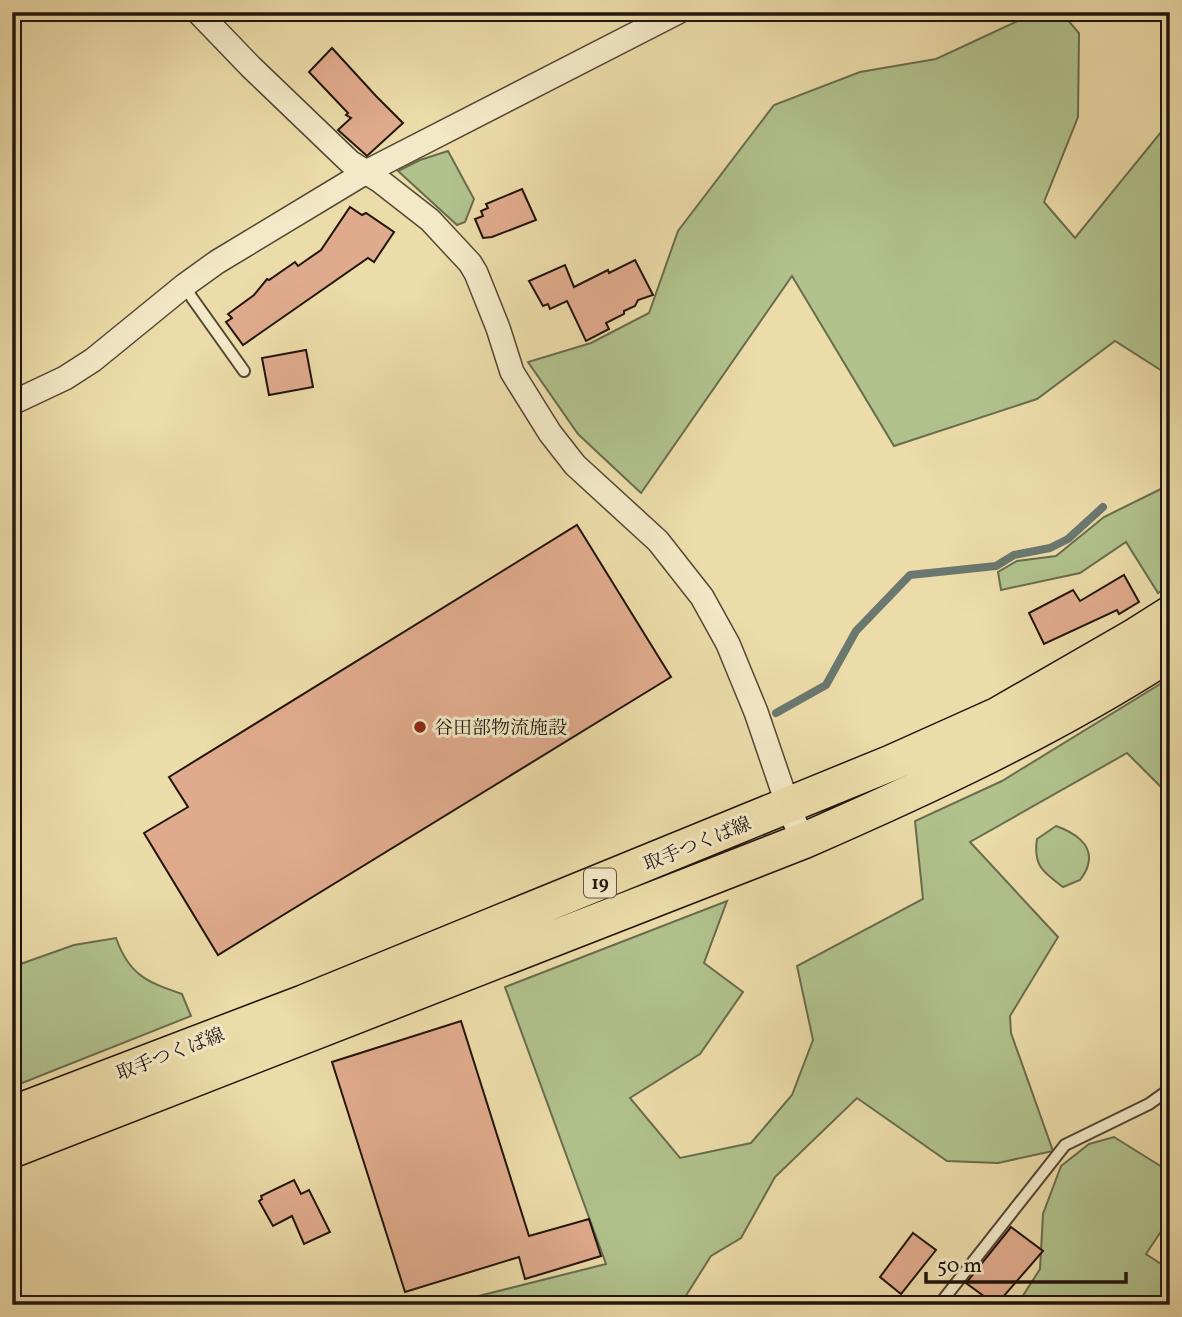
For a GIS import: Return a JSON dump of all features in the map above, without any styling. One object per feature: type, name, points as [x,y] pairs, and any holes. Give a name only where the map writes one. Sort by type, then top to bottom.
[{"type":"main road","name":"取手つくば線","points":[[12,1114],[303,1003],[788,807],[998,715],[1170,614]]},
{"type":"main road","name":"取手つくば線","points":[[12,1150],[803,841],[1014,743],[1170,653]]},
{"type":"street","points":[[198,12],[350,162],[430,220],[470,263],[498,328],[512,372],[550,433],[575,466],[658,541],[702,597],[728,644],[803,841]]},
{"type":"street","points":[[12,403],[65,378],[93,360],[217,262],[366,172],[678,12]]},
{"type":"lane","points":[[185,285],[244,371]]},
{"type":"lane","points":[[939,1305],[1065,1145],[1149,1104],[1170,1089]]},
{"type":"green space","points":[[1037,12],[1061,12],[1079,33],[1078,117],[1044,202],[1075,238],[1170,121],[1170,376],[1115,341],[1037,399],[894,446],[792,276],[641,493],[578,434],[528,362],[591,343],[649,313],[678,231],[774,105],[860,72],[936,59]]},
{"type":"green space","points":[[448,151],[474,199],[465,222],[457,225],[398,171]]},
{"type":"green space","points":[[1170,474],[1170,585],[1158,593],[1126,542],[1080,573],[1001,590],[998,572],[1017,561],[1056,556],[1104,517],[1167,486]]},
{"type":"green space","points":[[1170,678],[1170,790],[1163,789],[1127,753],[970,842],[1058,937],[1010,1016],[1011,1033],[1053,1151],[998,1163],[947,1161],[857,1098],[775,1177],[741,1238],[711,1256],[680,1305],[443,1305],[606,1264],[505,987],[727,901],[704,963],[743,992],[700,1054],[630,1098],[680,1158],[751,1143],[792,1095],[813,1040],[797,966],[923,899],[915,821],[1002,781]]},
{"type":"green space","points":[[1056,826],[1081,840],[1089,858],[1087,869],[1080,880],[1063,887],[1041,868],[1036,848],[1037,839]]},
{"type":"green space","points":[[116,938],[133,969],[149,981],[182,994],[191,1016],[12,1087],[12,967],[74,945]]},
{"type":"green space","points":[[1114,1137],[1170,1172],[1170,1218],[1146,1254],[1170,1270],[1169,1305],[1017,1305],[1040,1269],[1043,1214],[1061,1166],[1089,1144]]},
{"type":"building","points":[[332,48],[403,123],[367,156],[338,130],[351,118],[309,72]]},
{"type":"building","points":[[522,189],[536,220],[483,238],[475,219],[483,216],[481,211],[488,208],[486,204]]},
{"type":"building","points":[[350,207],[362,215],[366,213],[394,232],[374,262],[368,258],[243,345],[226,322],[232,318],[228,314],[254,295],[267,279],[295,262],[298,266],[321,250]]},
{"type":"building","points":[[635,260],[653,295],[638,300],[635,306],[624,311],[624,314],[606,323],[609,329],[586,341],[567,301],[550,309],[548,304],[543,306],[529,281],[565,265],[574,287]]},
{"type":"building","points":[[306,350],[313,387],[269,395],[262,358]]},
{"type":"building","name":"谷田部物流施設","points":[[577,525],[671,677],[218,955],[144,833],[188,807],[169,777]]},
{"type":"building","points":[[1124,575],[1139,602],[1119,614],[1117,610],[1044,644],[1029,613],[1073,590],[1080,601]]},
{"type":"building","points":[[461,1021],[529,1236],[589,1219],[601,1256],[525,1279],[519,1257],[405,1292],[332,1062]]},
{"type":"building","points":[[294,1180],[301,1194],[309,1190],[330,1232],[304,1244],[292,1216],[273,1226],[259,1201],[261,1196]]},
{"type":"building","points":[[1011,1227],[1043,1251],[996,1305],[966,1283]]},
{"type":"building","points":[[913,1233],[936,1250],[901,1294],[880,1277]]},
{"type":"waterway","points":[[776,713],[826,685],[856,631],[910,575],[996,566],[1014,555],[1050,548],[1068,539],[1103,507]]},
{"type":"place","name":"谷田部物流施設","points":[[420,727]]}]
